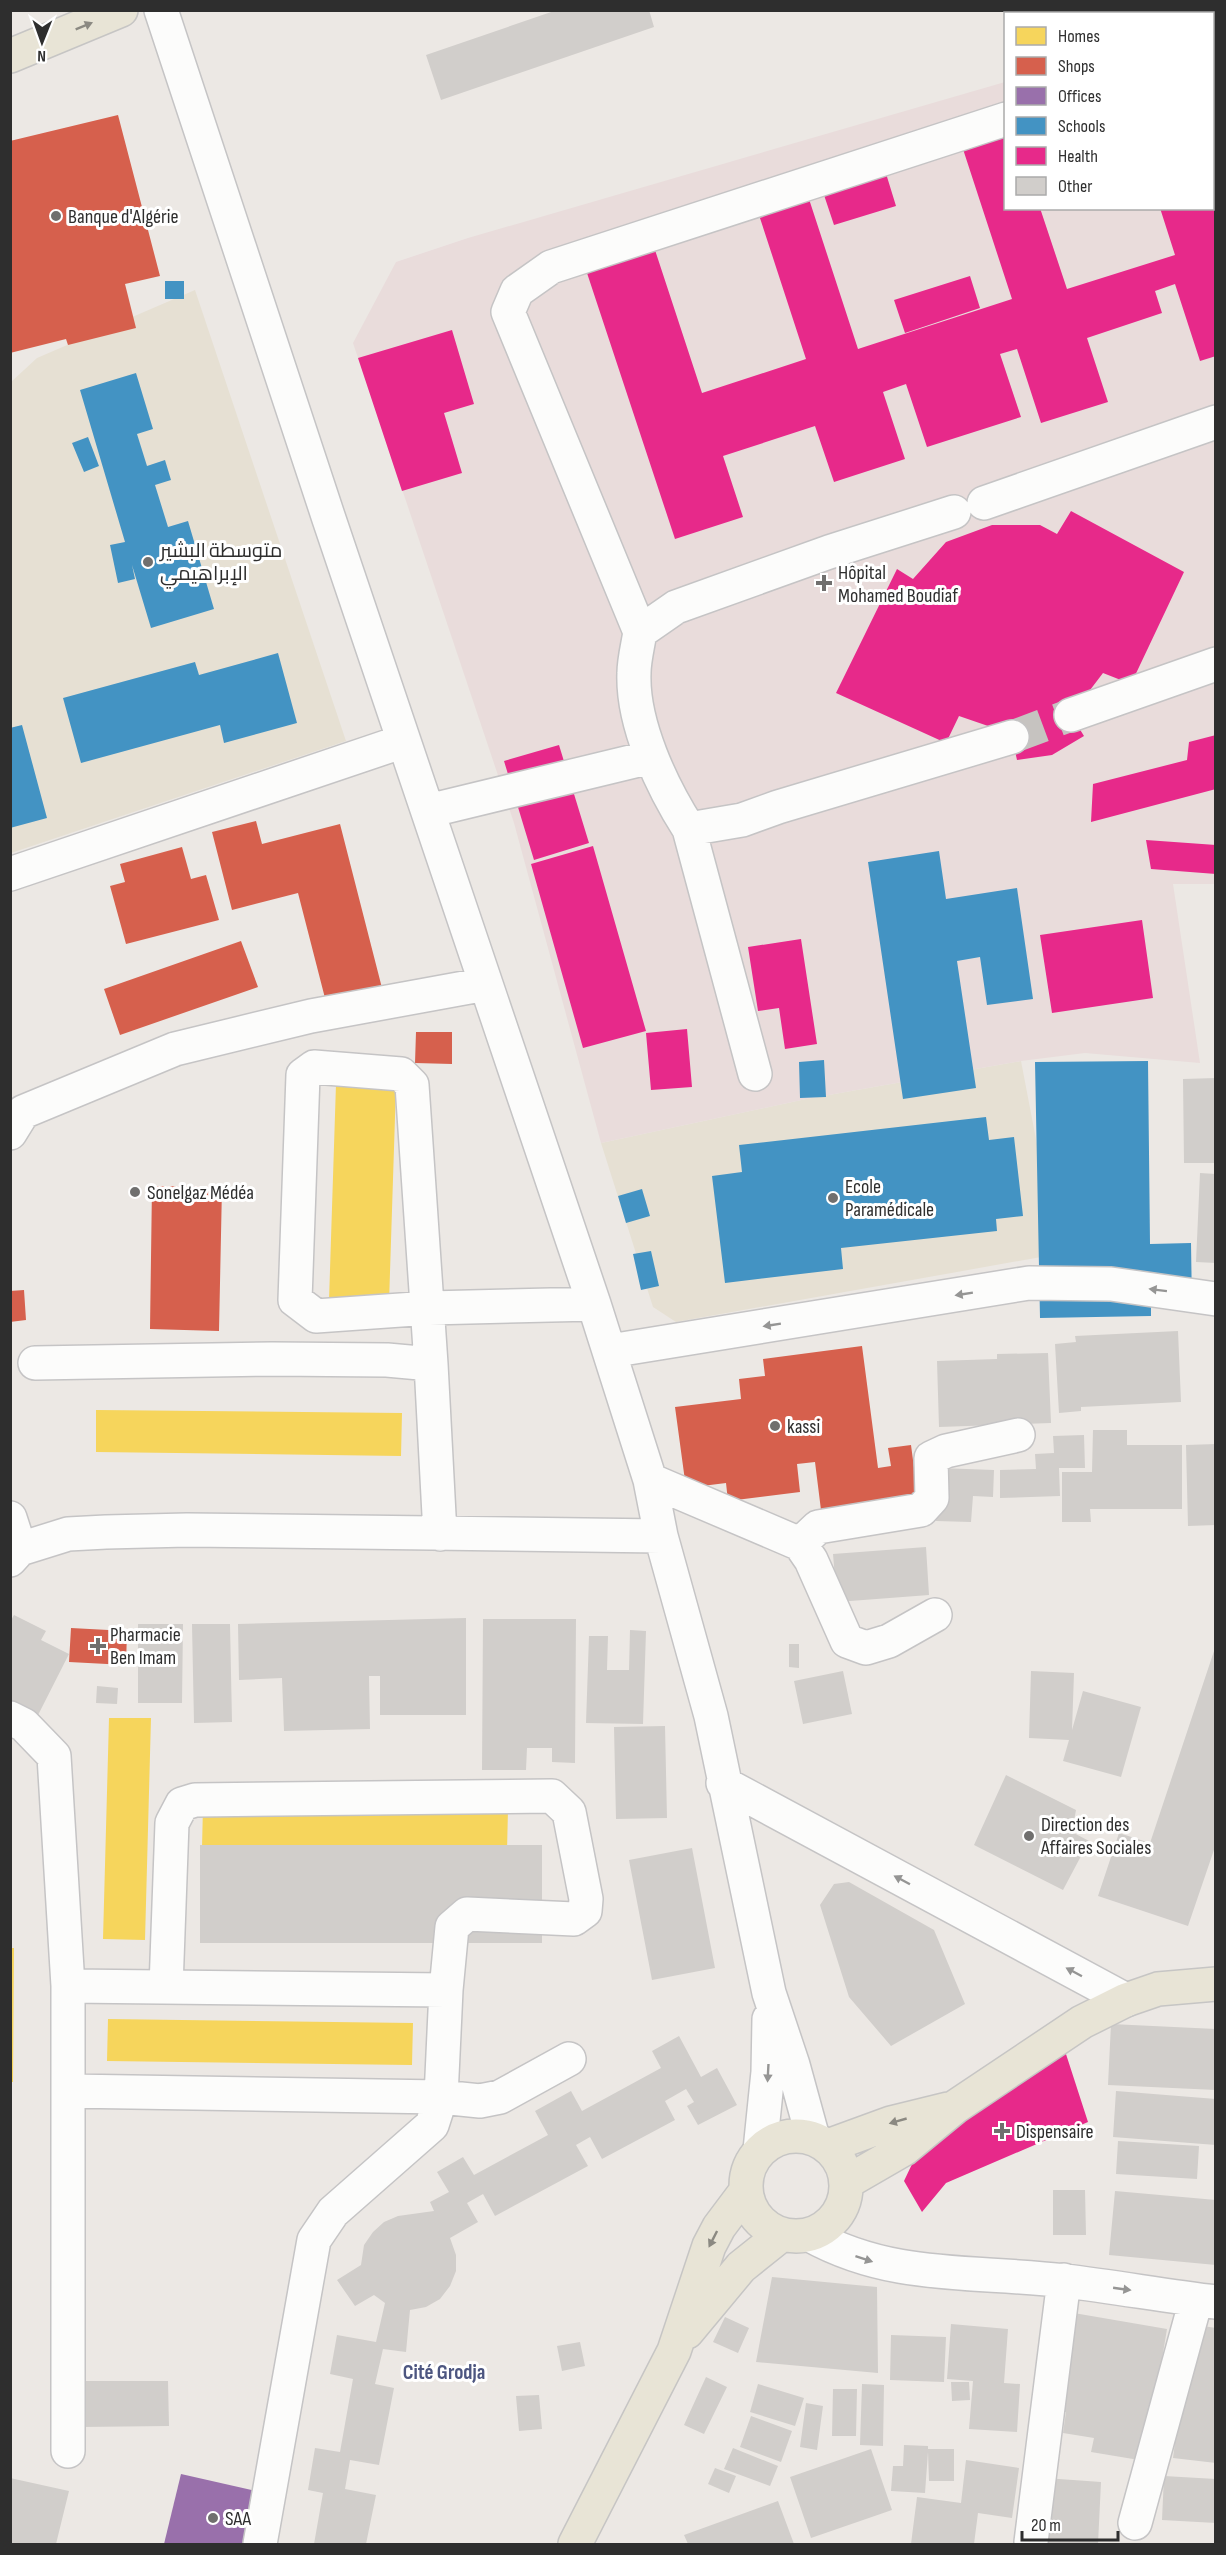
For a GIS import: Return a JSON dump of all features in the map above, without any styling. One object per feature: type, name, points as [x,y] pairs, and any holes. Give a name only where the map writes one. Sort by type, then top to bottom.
[{"type":"main road","points":[[10,56],[121,10]]},
{"type":"main road","points":[[847,2182],[904,2149],[955,2107],[1082,2022],[1126,2000],[1158,1989],[1215,1984]]},
{"type":"main road","points":[[796,2235],[757,2218],[749,2205],[746,2176],[760,2150],[785,2137],[799,2136],[820,2142],[955,2107]]},
{"type":"main road","points":[[674,2350],[723,2286],[760,2249],[834,2221],[842,2209],[847,2182],[844,2168],[820,2142]]},
{"type":"main road","points":[[575,2544],[674,2350],[709,2246],[732,2208],[746,2191]]},
{"type":"street","points":[[161,10],[610,1351],[650,1480],[661,1536],[711,1716],[723,1783],[769,1993],[820,2142]]},
{"type":"street","points":[[755,1074],[689,829],[673,804],[651,757],[638,705],[634,675],[640,632],[508,312],[517,291],[552,267],[1004,119]]},
{"type":"street","points":[[640,632],[676,607],[829,552],[969,507],[1215,422]]},
{"type":"street","points":[[1071,715],[1215,664]]},
{"type":"street","points":[[689,829],[742,820],[778,807],[1012,737]]},
{"type":"street","points":[[10,874],[404,741]]},
{"type":"street","points":[[428,811],[651,757]]},
{"type":"street","points":[[10,1133],[23,1112],[175,1048],[310,1016],[486,984]]},
{"type":"street","points":[[440,1534],[429,1308],[412,1085],[401,1074],[314,1068],[303,1075],[295,1300],[316,1316],[429,1308],[594,1304]]},
{"type":"street","points":[[610,1351],[1029,1283],[1111,1284],[1215,1299]]},
{"type":"street","points":[[35,1363],[284,1359],[387,1360],[431,1364]]},
{"type":"street","points":[[800,1544],[818,1527],[921,1510],[932,1498],[931,1458],[946,1451],[1018,1435]]},
{"type":"street","points":[[650,1480],[800,1544],[811,1560],[847,1641],[866,1648],[889,1641],[935,1615]]},
{"type":"street","points":[[14,1542],[68,1534],[187,1530],[661,1536]]},
{"type":"street","points":[[10,1718],[24,1725],[54,1756],[68,1986],[68,2451]]},
{"type":"street","points":[[723,1783],[1126,2000]]},
{"type":"street","points":[[166,1987],[172,1824],[182,1804],[195,1800],[552,1796],[569,1812],[586,1899],[585,1911],[574,1919],[467,1914],[452,1927],[446,1990],[441,2097],[432,2125],[333,2212],[314,2240],[260,2544]]},
{"type":"street","points":[[68,1986],[446,1990]]},
{"type":"street","points":[[760,2150],[768,2072],[769,1993]]},
{"type":"street","points":[[69,2091],[441,2097],[480,2101],[500,2097],[569,2059]]},
{"type":"street","points":[[796,2235],[852,2255],[900,2268],[1064,2280],[1206,2301],[1136,2523]]},
{"type":"street","points":[[1031,2542],[1064,2280]]},
{"type":"shaded area","name":"Hôpital Mohamed Boudiaf","points":[[1215,56],[1215,884],[1173,884],[1200,1063],[1085,1053],[1021,1061],[806,1099],[601,1143],[514,823],[353,343],[396,262],[468,238],[1004,82],[1004,210],[1214,210]]},
{"type":"shaded area","name":"متوسطة البشير الإبراهيمي","points":[[195,290],[346,741],[11,853],[11,382],[37,358]]},
{"type":"shaded area","name":"Ecole Paramédicale","points":[[1021,1061],[1058,1254],[676,1322],[653,1307],[601,1143],[806,1099]]},
{"type":"building: Homes","points":[[336,1084],[396,1086],[389,1303],[329,1301]]},
{"type":"building: Homes","points":[[96,1410],[402,1413],[401,1456],[96,1452]]},
{"type":"building: Homes","points":[[109,1718],[151,1718],[145,1940],[103,1939]]},
{"type":"building: Homes","points":[[203,1806],[508,1809],[507,1851],[202,1848]]},
{"type":"building: Homes","points":[[10,1948],[14,1948],[13,2082],[10,2082]]},
{"type":"building: Homes","points":[[108,2019],[413,2023],[412,2065],[107,2061]]},
{"type":"building: Shops","points":[[118,115],[160,276],[125,284],[136,328],[68,345],[66,339],[10,353],[10,141]]},
{"type":"building: Shops","points":[[256,821],[262,844],[340,824],[382,988],[326,1002],[298,893],[232,910],[212,832]]},
{"type":"building: Shops","points":[[182,847],[191,879],[206,875],[219,920],[126,944],[110,886],[125,882],[120,864]]},
{"type":"building: Shops","points":[[241,941],[258,987],[120,1035],[104,989]]},
{"type":"building: Shops","points":[[416,1032],[452,1032],[452,1064],[415,1063]]},
{"type":"building: Shops","points":[[152,1186],[222,1187],[219,1331],[150,1329]]},
{"type":"building: Shops","points":[[24,1290],[26,1320],[10,1322],[10,1291]]},
{"type":"building: Shops","name":"kassi","points":[[862,1346],[878,1468],[891,1466],[888,1448],[911,1445],[918,1498],[821,1510],[815,1462],[797,1464],[800,1492],[728,1501],[726,1483],[686,1488],[675,1407],[741,1399],[739,1379],[765,1376],[763,1359]]},
{"type":"building: Shops","name":"Pharmacie Ben Imam","points":[[71,1628],[127,1631],[126,1665],[69,1662]]},
{"type":"building: Offices","name":"SAA","points":[[181,2474],[261,2492],[249,2544],[164,2544]]},
{"type":"building: Schools","points":[[165,281],[184,281],[184,299],[165,299]]},
{"type":"building: Schools","points":[[136,373],[153,429],[137,434],[147,466],[165,460],[171,480],[155,485],[168,527],[188,521],[214,609],[151,628],[132,565],[135,579],[118,583],[110,545],[125,542],[80,390]]},
{"type":"building: Schools","points":[[88,437],[99,466],[84,472],[72,443]]},
{"type":"building: Schools","points":[[278,653],[297,723],[224,743],[220,725],[81,763],[63,698],[195,662],[199,675]]},
{"type":"building: Schools","points":[[22,725],[47,818],[10,828],[10,728]]},
{"type":"building: Schools","points":[[939,851],[946,899],[1017,888],[1033,999],[987,1005],[980,957],[957,961],[976,1088],[903,1099],[868,862]]},
{"type":"building: Schools","points":[[824,1060],[826,1097],[800,1098],[799,1062]]},
{"type":"building: Schools","points":[[1148,1061],[1150,1244],[1191,1243],[1192,1305],[1151,1306],[1151,1316],[1040,1318],[1035,1062]]},
{"type":"building: Schools","points":[[986,1117],[989,1140],[1014,1137],[1023,1216],[996,1219],[997,1231],[841,1248],[843,1269],[725,1283],[712,1176],[742,1172],[739,1145]]},
{"type":"building: Schools","points":[[642,1189],[650,1216],[626,1223],[618,1196]]},
{"type":"building: Schools","points":[[651,1251],[659,1286],[641,1290],[633,1254]]},
{"type":"building: Health","points":[[1004,129],[1004,210],[1041,210],[1067,289],[1175,255],[1161,210],[1214,210],[1216,217],[1216,356],[1200,361],[1175,284],[1155,291],[1162,313],[1087,338],[1108,402],[1041,423],[1017,349],[1000,354],[1021,417],[927,447],[906,384],[883,392],[905,459],[834,482],[815,426],[723,456],[743,517],[675,539],[587,273],[655,250],[702,393],[806,359],[759,215],[809,199],[858,349],[1012,299],[961,143]]},
{"type":"building: Health","points":[[1214,130],[1216,130],[1216,174],[1214,160]]},
{"type":"building: Health","points":[[884,167],[896,206],[834,225],[821,186]]},
{"type":"building: Health","points":[[970,276],[980,308],[905,333],[894,300]]},
{"type":"building: Health","points":[[452,330],[474,404],[444,413],[462,473],[402,491],[358,358]]},
{"type":"building: Health","points":[[1071,511],[1184,572],[1131,684],[1103,673],[1071,715],[1084,736],[1052,755],[1017,760],[1010,729],[991,727],[959,716],[946,743],[836,693],[897,569],[913,579],[946,542],[992,525],[1040,525],[1057,534]]},
{"type":"building: Health","points":[[1216,735],[1216,789],[1091,822],[1093,784],[1187,760],[1189,742]]},
{"type":"building: Health","points":[[559,745],[589,843],[534,860],[504,761]]},
{"type":"building: Health","points":[[1146,840],[1216,845],[1216,874],[1151,869]]},
{"type":"building: Health","points":[[593,846],[646,1031],[583,1048],[531,864]]},
{"type":"building: Health","points":[[1142,920],[1153,998],[1052,1013],[1040,935]]},
{"type":"building: Health","points":[[801,939],[817,1044],[785,1049],[779,1008],[758,1011],[748,947]]},
{"type":"building: Health","points":[[687,1029],[692,1087],[651,1090],[646,1033]]},
{"type":"building: Health","name":"Dispensaire","points":[[1065,2051],[1088,2122],[946,2183],[922,2212],[904,2181],[923,2141]]},
{"type":"building: Other","points":[[557,10],[649,10],[654,27],[441,100],[426,55]]},
{"type":"building: Other","points":[[1216,1078],[1216,1163],[1184,1163],[1183,1079]]},
{"type":"building: Other","points":[[1200,1173],[1216,1174],[1216,1263],[1196,1262]]},
{"type":"building: Other","points":[[1178,1331],[1181,1402],[1081,1407],[1081,1411],[1059,1413],[1055,1344],[1076,1342],[1075,1336]]},
{"type":"building: Other","points":[[1048,1353],[1051,1423],[939,1427],[937,1361],[997,1359],[997,1354]]},
{"type":"building: Other","points":[[1093,1430],[1127,1430],[1127,1445],[1182,1445],[1182,1509],[1090,1509],[1091,1522],[1062,1522],[1062,1472],[1092,1472]]},
{"type":"building: Other","points":[[1084,1435],[1085,1468],[1059,1468],[1060,1496],[1000,1498],[1000,1470],[1036,1469],[1035,1454],[1054,1453],[1053,1436]]},
{"type":"building: Other","points":[[1216,1444],[1216,1525],[1188,1526],[1186,1445]]},
{"type":"building: Other","points":[[939,1468],[994,1470],[993,1497],[973,1496],[971,1522],[936,1521]]},
{"type":"building: Other","points":[[926,1547],[929,1595],[837,1602],[833,1554]]},
{"type":"building: Other","points":[[14,1615],[46,1631],[41,1640],[69,1654],[34,1723],[10,1712],[10,1622]]},
{"type":"building: Other","points":[[466,1618],[466,1715],[380,1715],[380,1676],[369,1676],[370,1729],[284,1731],[282,1678],[239,1680],[238,1624]]},
{"type":"building: Other","points":[[483,1619],[576,1619],[575,1763],[552,1762],[552,1748],[527,1748],[526,1770],[482,1770]]},
{"type":"building: Other","points":[[138,1624],[183,1624],[182,1703],[138,1703]]},
{"type":"building: Other","points":[[192,1624],[230,1624],[232,1722],[194,1723]]},
{"type":"building: Other","points":[[630,1630],[646,1631],[643,1724],[586,1723],[589,1636],[608,1636],[607,1670],[629,1670]]},
{"type":"building: Other","points":[[789,1644],[799,1644],[799,1668],[789,1667]]},
{"type":"building: Other","points":[[1216,1645],[1216,1844],[1188,1926],[1098,1896],[1119,1833],[1150,1843]]},
{"type":"building: Other","points":[[843,1671],[852,1714],[803,1724],[794,1681]]},
{"type":"building: Other","points":[[1031,1671],[1074,1673],[1072,1730],[1083,1691],[1141,1707],[1121,1777],[1063,1761],[1069,1740],[1029,1738]]},
{"type":"building: Other","points":[[97,1686],[118,1688],[117,1704],[96,1703]]},
{"type":"building: Other","points":[[665,1726],[667,1818],[616,1819],[614,1727]]},
{"type":"building: Other","name":"Direction des Affaires Sociales","points":[[1006,1775],[1076,1810],[1072,1832],[1089,1841],[1063,1890],[974,1845]]},
{"type":"building: Other","points":[[200,1845],[542,1845],[542,1943],[200,1943]]},
{"type":"building: Other","points":[[692,1848],[715,1968],[652,1980],[629,1860]]},
{"type":"building: Other","points":[[849,1882],[934,1930],[965,2004],[891,2046],[849,1997],[820,1905],[834,1884]]},
{"type":"building: Other","points":[[1111,2024],[1216,2029],[1216,2090],[1108,2085]]},
{"type":"building: Other","points":[[679,2036],[701,2077],[717,2068],[737,2105],[698,2125],[687,2106],[694,2102],[686,2089],[665,2101],[675,2120],[602,2159],[590,2137],[576,2145],[588,2166],[495,2216],[483,2194],[467,2203],[478,2222],[450,2238],[456,2255],[456,2271],[450,2286],[440,2299],[426,2307],[410,2310],[406,2352],[383,2349],[375,2384],[394,2388],[379,2465],[350,2460],[345,2489],[376,2495],[366,2544],[314,2544],[323,2493],[308,2490],[315,2448],[340,2452],[353,2379],[330,2374],[337,2335],[376,2342],[385,2303],[374,2295],[355,2306],[337,2280],[361,2265],[364,2245],[384,2222],[398,2216],[434,2211],[430,2202],[449,2192],[437,2172],[463,2157],[474,2175],[548,2135],[535,2111],[571,2091],[582,2111],[661,2068],[652,2051]]},
{"type":"building: Other","points":[[1116,2091],[1216,2099],[1216,2145],[1113,2137]]},
{"type":"building: Other","points":[[1118,2141],[1199,2146],[1197,2179],[1116,2174]]},
{"type":"building: Other","points":[[1053,2190],[1085,2190],[1086,2235],[1053,2235]]},
{"type":"building: Other","points":[[1115,2191],[1216,2200],[1216,2265],[1109,2255]]},
{"type":"building: Other","points":[[772,2277],[877,2287],[878,2373],[756,2362]]},
{"type":"building: Other","points":[[1068,2312],[1167,2329],[1145,2461],[1091,2452],[1094,2438],[1063,2433],[1066,2412],[1052,2410]]},
{"type":"building: Other","points":[[725,2317],[749,2328],[738,2353],[713,2342]]},
{"type":"building: Other","points":[[951,2324],[1008,2329],[1004,2383],[1020,2384],[1017,2432],[969,2429],[973,2381],[947,2379]]},
{"type":"building: Other","points":[[1190,2324],[1216,2328],[1216,2463],[1173,2458]]},
{"type":"building: Other","points":[[891,2335],[946,2337],[944,2382],[890,2380]]},
{"type":"building: Other","points":[[580,2342],[585,2366],[562,2371],[557,2346]]},
{"type":"building: Other","points":[[706,2377],[727,2387],[704,2434],[684,2425]]},
{"type":"building: Other","points":[[81,2381],[168,2381],[169,2426],[81,2427]]},
{"type":"building: Other","points":[[951,2382],[969,2382],[970,2400],[952,2401]]},
{"type":"building: Other","points":[[758,2384],[804,2398],[795,2426],[750,2412]]},
{"type":"building: Other","points":[[862,2384],[884,2385],[883,2446],[860,2445]]},
{"type":"building: Other","points":[[833,2389],[857,2389],[856,2436],[832,2436]]},
{"type":"building: Other","points":[[539,2395],[542,2429],[519,2431],[516,2396]]},
{"type":"building: Other","points":[[806,2403],[823,2406],[817,2450],[800,2447]]},
{"type":"building: Other","points":[[751,2416],[792,2431],[781,2462],[740,2447]]},
{"type":"building: Other","points":[[904,2445],[928,2446],[928,2449],[954,2449],[954,2481],[929,2481],[928,2452],[925,2493],[891,2491],[893,2466],[903,2466]]},
{"type":"building: Other","points":[[733,2448],[778,2466],[770,2486],[724,2469]]},
{"type":"building: Other","points":[[871,2449],[892,2510],[811,2538],[790,2477]]},
{"type":"building: Other","points":[[966,2460],[1019,2468],[1012,2518],[978,2513],[974,2544],[911,2544],[917,2497],[961,2503]]},
{"type":"building: Other","points":[[715,2468],[736,2476],[729,2493],[708,2484]]},
{"type":"building: Other","points":[[1164,2476],[1216,2479],[1216,2523],[1162,2520]]},
{"type":"building: Other","points":[[10,2478],[69,2491],[56,2544],[10,2544]]},
{"type":"building: Other","points":[[1045,2478],[1101,2482],[1098,2544],[1042,2544]]},
{"type":"building: Other","points":[[778,2501],[794,2544],[688,2544],[684,2535]]},
{"type":"tunnel","points":[[1012,737],[1071,715]]},
{"type":"place","name":"Banque d'Algérie","points":[[56,216]]},
{"type":"place","name":"متوسطة البشير الإبراهيمي","points":[[148,562]]},
{"type":"place","name":"Hôpital Mohamed Boudiaf","points":[[824,583]]},
{"type":"place","name":"Sonelgaz Médéa","points":[[135,1192]]},
{"type":"place","name":"Ecole Paramédicale","points":[[833,1198]]},
{"type":"place","name":"kassi","points":[[775,1426]]},
{"type":"place","name":"Pharmacie Ben Imam","points":[[98,1646]]},
{"type":"place","name":"Direction des Affaires Sociales","points":[[1029,1836]]},
{"type":"place","name":"Dispensaire","points":[[1002,2131]]},
{"type":"place","name":"SAA","points":[[213,2518]]},
{"type":"district","name":"Cité Grodja","points":[[444,2372]]}]
